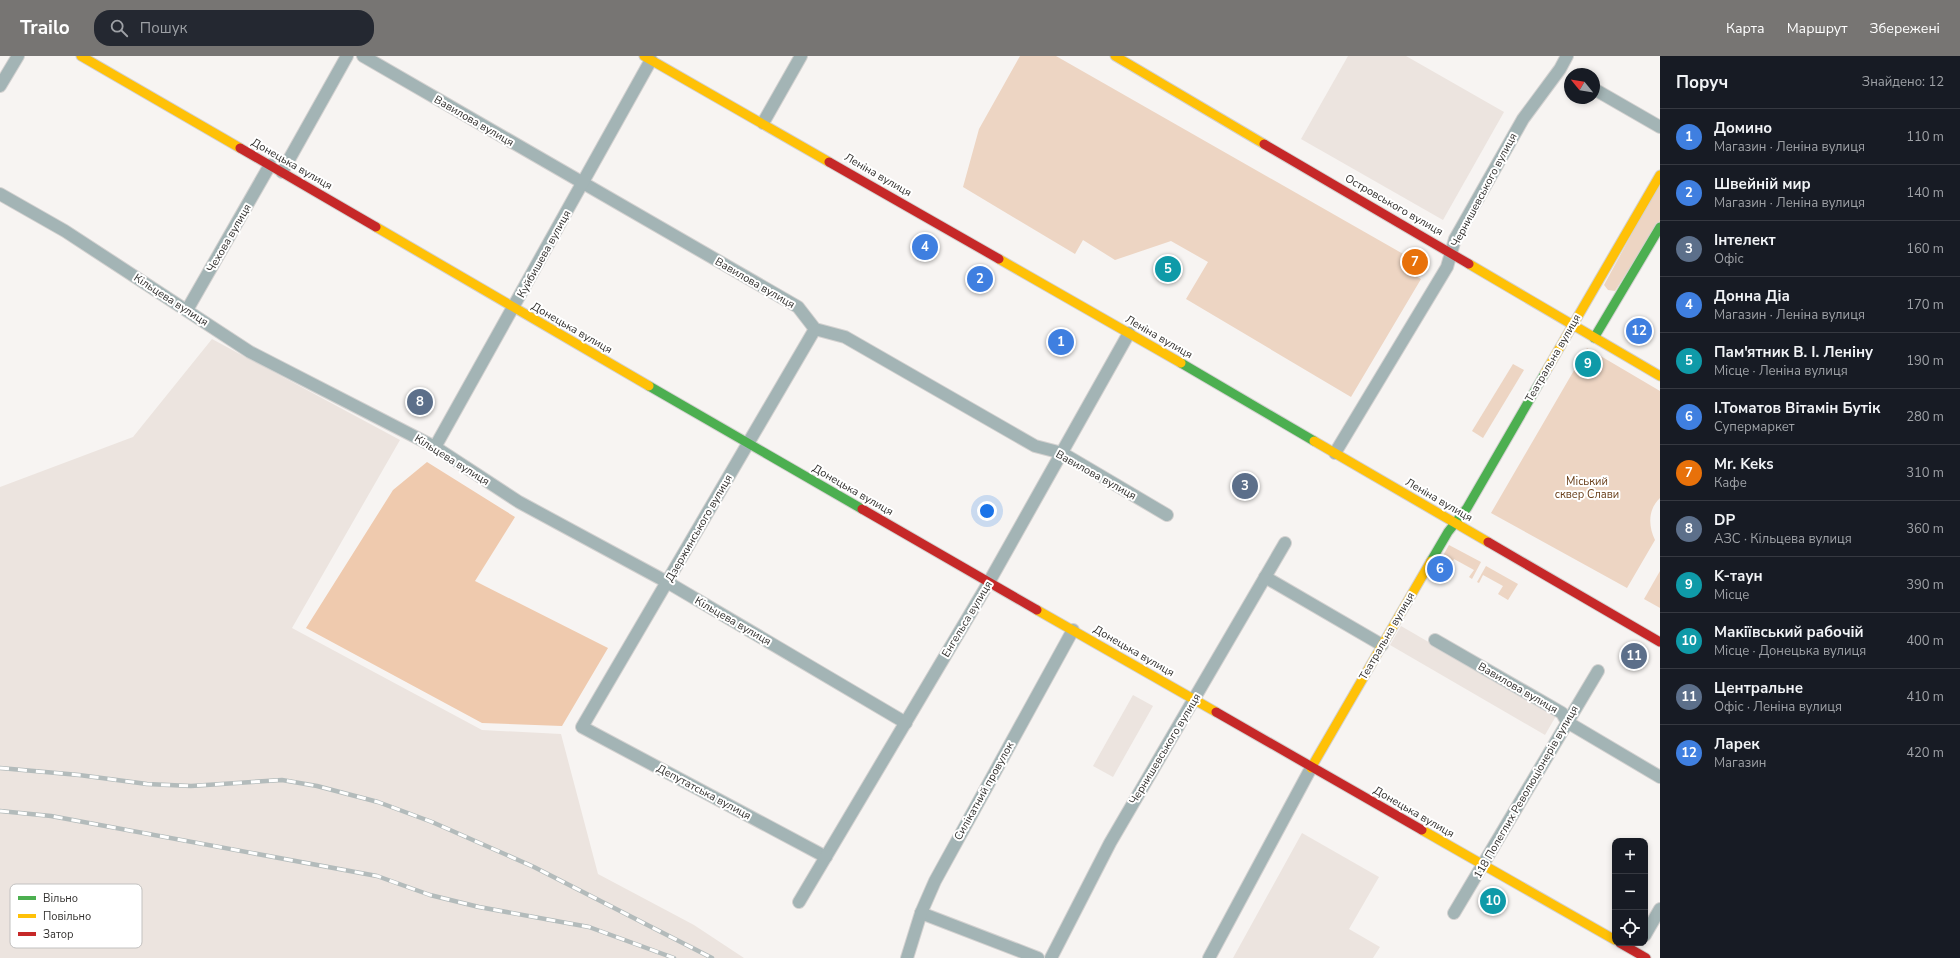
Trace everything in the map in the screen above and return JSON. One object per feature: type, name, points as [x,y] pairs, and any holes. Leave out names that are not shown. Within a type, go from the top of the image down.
[{"type":"street","points":[[0,86],[18,56]]},
{"type":"street","name":"Донецька вулиця","points":[[81,56],[1311,768],[1612,938]]},
{"type":"street","points":[[282,172],[347,56]]},
{"type":"street","name":"Вавилова вулиця","points":[[363,56],[798,307],[815,329],[845,337],[1035,446],[1062,454],[1167,515]]},
{"type":"street","points":[[763,123],[801,56]]},
{"type":"street","name":"Островського вулиця","points":[[1115,56],[1660,376]]},
{"type":"street","name":"Чернишевського вулиця","points":[[1566,68],[1567,56]]},
{"type":"street","name":"Куйбишева вулиця","points":[[435,447],[583,184],[648,58]]},
{"type":"street","name":"Леніна вулиця","points":[[648,58],[1129,333],[1660,642]]},
{"type":"street","name":"Чернишевського вулиця","points":[[1335,453],[1447,266],[1455,239],[1523,119],[1564,73]]},
{"type":"street","points":[[1600,92],[1660,127]]},
{"type":"street","name":"Чехова вулиця","points":[[187,310],[270,165]]},
{"type":"street","name":"Театральна вулиця","points":[[1209,958],[1311,768],[1448,532],[1468,508],[1572,325],[1660,175]]},
{"type":"street","name":"Кільцева вулиця","points":[[0,194],[65,231],[250,352],[435,447],[519,502],[667,582],[906,722]]},
{"type":"street","points":[[1594,338],[1660,227]]},
{"type":"street","name":"Дзержинського вулиця","points":[[582,726],[815,329]]},
{"type":"street","name":"Енгельса вулиця","points":[[799,902],[989,582],[1129,333]]},
{"type":"street","name":"Чернишевського вулиця","points":[[1051,958],[1110,843],[1285,543]]},
{"type":"street","points":[[1265,577],[1382,645]]},
{"type":"street","name":"Силікатний провулок","points":[[907,958],[921,913],[935,881],[1073,630]]},
{"type":"street","name":"Вавилова вулиця","points":[[1435,640],[1562,713],[1567,722],[1660,777]]},
{"type":"street","name":"118 Полеглих Революціонерів вулиця","points":[[1454,913],[1598,671]]},
{"type":"street","name":"Депутатська вулиця","points":[[582,726],[826,857]]},
{"type":"street","points":[[1648,930],[1660,909]]},
{"type":"street","points":[[921,913],[1038,958]]},
{"type":"street","points":[[1626,946],[1646,958]]},
{"type":"shaded area","points":[[1348,56],[1406,56],[1504,112],[1443,220],[1301,139]]},
{"type":"shaded area","points":[[212,339],[400,440],[292,628],[482,730],[561,734],[598,874],[694,925],[744,958],[0,958],[0,487],[133,437]]},
{"type":"shaded area","points":[[427,462],[515,517],[475,581],[608,648],[562,726],[482,723],[306,628],[393,490]]},
{"type":"shaded area","points":[[1401,626],[1556,716],[1545,735],[1390,645]]},
{"type":"shaded area","points":[[1133,695],[1153,706],[1113,777],[1093,766]]},
{"type":"shaded area","points":[[1302,833],[1379,877],[1349,929],[1380,947],[1373,958],[1233,958]]},
{"type":"green space","points":[[1020,56],[1056,56],[1405,255],[1402,268],[1421,279],[1351,397],[1186,299],[1208,262],[1171,241],[1115,260],[1083,240],[1075,254],[963,187],[979,129]]},
{"type":"green space","points":[[1660,182],[1660,221],[1615,291],[1608,290],[1604,285]]},
{"type":"green space","name":"Міський сквер Слави","points":[[1587,348],[1660,391],[1660,498],[1653,507],[1650,518],[1651,529],[1655,540],[1627,588],[1491,513]]},
{"type":"green space","points":[[1513,364],[1524,370],[1483,438],[1472,431]]},
{"type":"green space","points":[[1449,545],[1481,562],[1472,579],[1469,577],[1474,570],[1454,559],[1450,566],[1440,561]]},
{"type":"green space","points":[[1486,566],[1518,584],[1508,600],[1498,594],[1503,586],[1483,575],[1479,583],[1477,582]]},
{"type":"green space","points":[[1660,571],[1660,608],[1644,599]]},
{"type":"railway","points":[[0,768],[79,775],[147,784],[191,786],[282,780],[317,786],[378,802],[432,822],[534,867],[712,958]]},
{"type":"railway","points":[[0,811],[51,816],[377,876],[430,895],[479,907],[589,927],[674,958]]},
{"type":"traffic: fast","points":[[1594,338],[1660,227]]},
{"type":"traffic: fast","points":[[1181,363],[1314,441]]},
{"type":"traffic: fast","points":[[1431,561],[1448,532],[1467,508],[1545,373]]},
{"type":"traffic: fast","points":[[649,386],[862,509]]},
{"type":"traffic: slow","points":[[81,56],[240,148]]},
{"type":"traffic: slow","points":[[644,56],[829,162]]},
{"type":"traffic: slow","points":[[1115,56],[1264,144]]},
{"type":"traffic: slow","points":[[1545,373],[1660,175]]},
{"type":"traffic: slow","points":[[376,227],[649,386]]},
{"type":"traffic: slow","points":[[999,259],[1181,363]]},
{"type":"traffic: slow","points":[[1469,264],[1660,376]]},
{"type":"traffic: slow","points":[[1314,441],[1488,542]]},
{"type":"traffic: slow","points":[[1311,768],[1431,561]]},
{"type":"traffic: slow","points":[[1037,610],[1216,712]]},
{"type":"traffic: slow","points":[[1422,830],[1612,938]]},
{"type":"traffic: jam","points":[[1264,144],[1469,264]]},
{"type":"traffic: jam","points":[[240,148],[376,227]]},
{"type":"traffic: jam","points":[[829,162],[999,259]]},
{"type":"traffic: jam","points":[[862,509],[1037,610]]},
{"type":"traffic: jam","points":[[1488,542],[1660,642]]},
{"type":"traffic: jam","points":[[1216,712],[1422,830]]},
{"type":"traffic: jam","points":[[1625,946],[1646,958]]},
{"type":"place","name":"Донна Діа","points":[[925,247]]},
{"type":"place","name":"Mr. Keks","points":[[1415,262]]},
{"type":"place","name":"Пам'ятник В. І. Леніну","points":[[1168,269]]},
{"type":"place","name":"Швейній мир","points":[[980,279]]},
{"type":"place","name":"Ларек","points":[[1639,331]]},
{"type":"place","name":"Домино","points":[[1061,342]]},
{"type":"place","name":"K-таун","points":[[1588,364]]},
{"type":"place","name":"DP","points":[[420,402]]},
{"type":"place","name":"Інтелект","points":[[1245,486]]},
{"type":"place","name":"І.Томатов Вітамін Бутік","points":[[1440,569]]},
{"type":"place","name":"Центральне","points":[[1634,656]]},
{"type":"place","name":"Макіївський рабочій","points":[[1493,901]]}]
